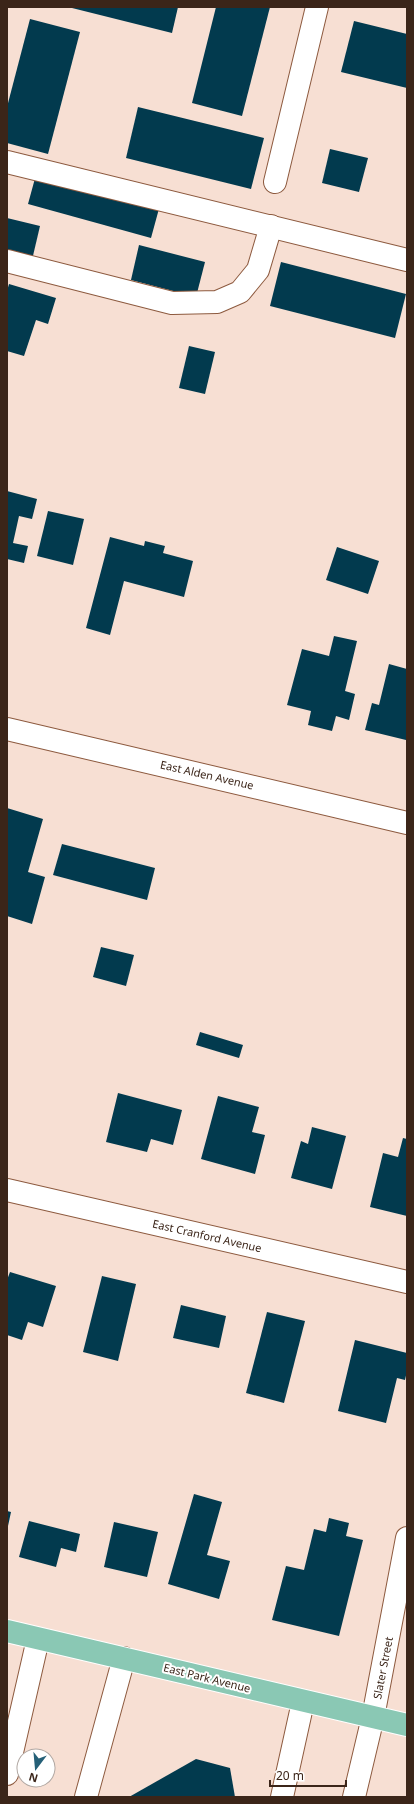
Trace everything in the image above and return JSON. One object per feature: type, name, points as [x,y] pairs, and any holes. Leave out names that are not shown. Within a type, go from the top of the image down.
[{"type":"main road","name":"East Park Avenue","points":[[7,1631],[303,1702],[407,1725]]},
{"type":"street","points":[[275,182],[317,7]]},
{"type":"street","points":[[7,162],[407,260]]},
{"type":"street","points":[[7,261],[172,303],[217,302],[240,292],[258,270],[271,226]]},
{"type":"street","name":"East Alden Avenue","points":[[7,729],[407,823]]},
{"type":"street","name":"East Cranford Avenue","points":[[7,1190],[407,1282]]},
{"type":"street","name":"Slater Street","points":[[354,1797],[373,1717],[407,1538]]},
{"type":"street","points":[[7,1774],[38,1639]]},
{"type":"street","points":[[86,1797],[124,1658]]},
{"type":"street","points":[[282,1797],[303,1702]]},
{"type":"building","points":[[68,7],[178,7],[172,33]]},
{"type":"building","points":[[216,7],[270,7],[242,116],[192,103]]},
{"type":"building","points":[[30,19],[80,32],[48,154],[7,143],[7,107]]},
{"type":"building","points":[[354,21],[407,34],[407,88],[341,72]]},
{"type":"building","points":[[138,107],[264,138],[251,189],[126,158]]},
{"type":"building","points":[[330,149],[368,158],[359,192],[322,183]]},
{"type":"building","points":[[37,171],[160,205],[151,238],[28,204]]},
{"type":"building","points":[[7,218],[40,226],[32,260],[7,253]]},
{"type":"building","points":[[139,245],[205,262],[196,297],[131,280]]},
{"type":"building","points":[[281,262],[406,294],[395,338],[270,306]]},
{"type":"building","points":[[9,284],[56,298],[48,324],[36,320],[24,356],[7,351],[7,291]]},
{"type":"building","points":[[189,346],[215,352],[205,394],[179,388]]},
{"type":"building","points":[[7,491],[37,499],[32,519],[19,516],[13,543],[28,546],[24,563],[7,559]]},
{"type":"building","points":[[48,511],[84,519],[73,565],[37,556]]},
{"type":"building","points":[[110,537],[144,546],[145,541],[165,546],[163,553],[193,561],[184,597],[124,581],[110,635],[86,628]]},
{"type":"building","points":[[337,547],[379,561],[368,594],[326,580]]},
{"type":"building","points":[[334,636],[357,641],[345,691],[355,694],[349,720],[336,716],[332,731],[308,725],[311,711],[287,705],[302,649],[329,656]]},
{"type":"building","points":[[389,664],[407,669],[406,740],[365,730],[372,703],[379,705]]},
{"type":"building","points":[[7,808],[43,819],[28,872],[45,877],[32,924],[7,916]]},
{"type":"building","points":[[62,844],[155,868],[147,900],[53,875]]},
{"type":"building","points":[[101,947],[134,955],[126,986],[93,977]]},
{"type":"building","points":[[200,1032],[243,1045],[239,1058],[196,1045]]},
{"type":"building","points":[[118,1093],[182,1110],[173,1145],[151,1139],[147,1152],[106,1142]]},
{"type":"building","points":[[218,1096],[259,1107],[252,1132],[265,1135],[255,1174],[201,1159]]},
{"type":"building","points":[[312,1127],[346,1136],[332,1189],[291,1178],[301,1141],[308,1144]]},
{"type":"building","points":[[403,1138],[407,1139],[407,1216],[370,1207],[383,1153],[398,1157]]},
{"type":"building","points":[[10,1272],[56,1286],[43,1327],[28,1322],[22,1340],[7,1335],[7,1280]]},
{"type":"building","points":[[102,1276],[136,1284],[118,1361],[83,1352]]},
{"type":"building","points":[[181,1305],[226,1316],[219,1348],[173,1338]]},
{"type":"building","points":[[267,1312],[305,1321],[284,1403],[246,1393]]},
{"type":"building","points":[[355,1340],[407,1353],[407,1371],[405,1380],[397,1378],[386,1423],[338,1411]]},
{"type":"building","points":[[194,1494],[222,1502],[207,1555],[230,1561],[219,1599],[168,1584]]},
{"type":"building","points":[[7,1511],[11,1512],[8,1526],[7,1526]]},
{"type":"building","points":[[329,1518],[349,1523],[346,1536],[363,1540],[339,1636],[272,1620],[286,1566],[304,1570],[314,1529],[326,1532]]},
{"type":"building","points":[[29,1521],[80,1534],[76,1552],[61,1548],[56,1567],[19,1557]]},
{"type":"building","points":[[114,1522],[158,1532],[147,1577],[104,1567]]},
{"type":"building","points":[[196,1759],[230,1768],[235,1797],[129,1797]]}]
